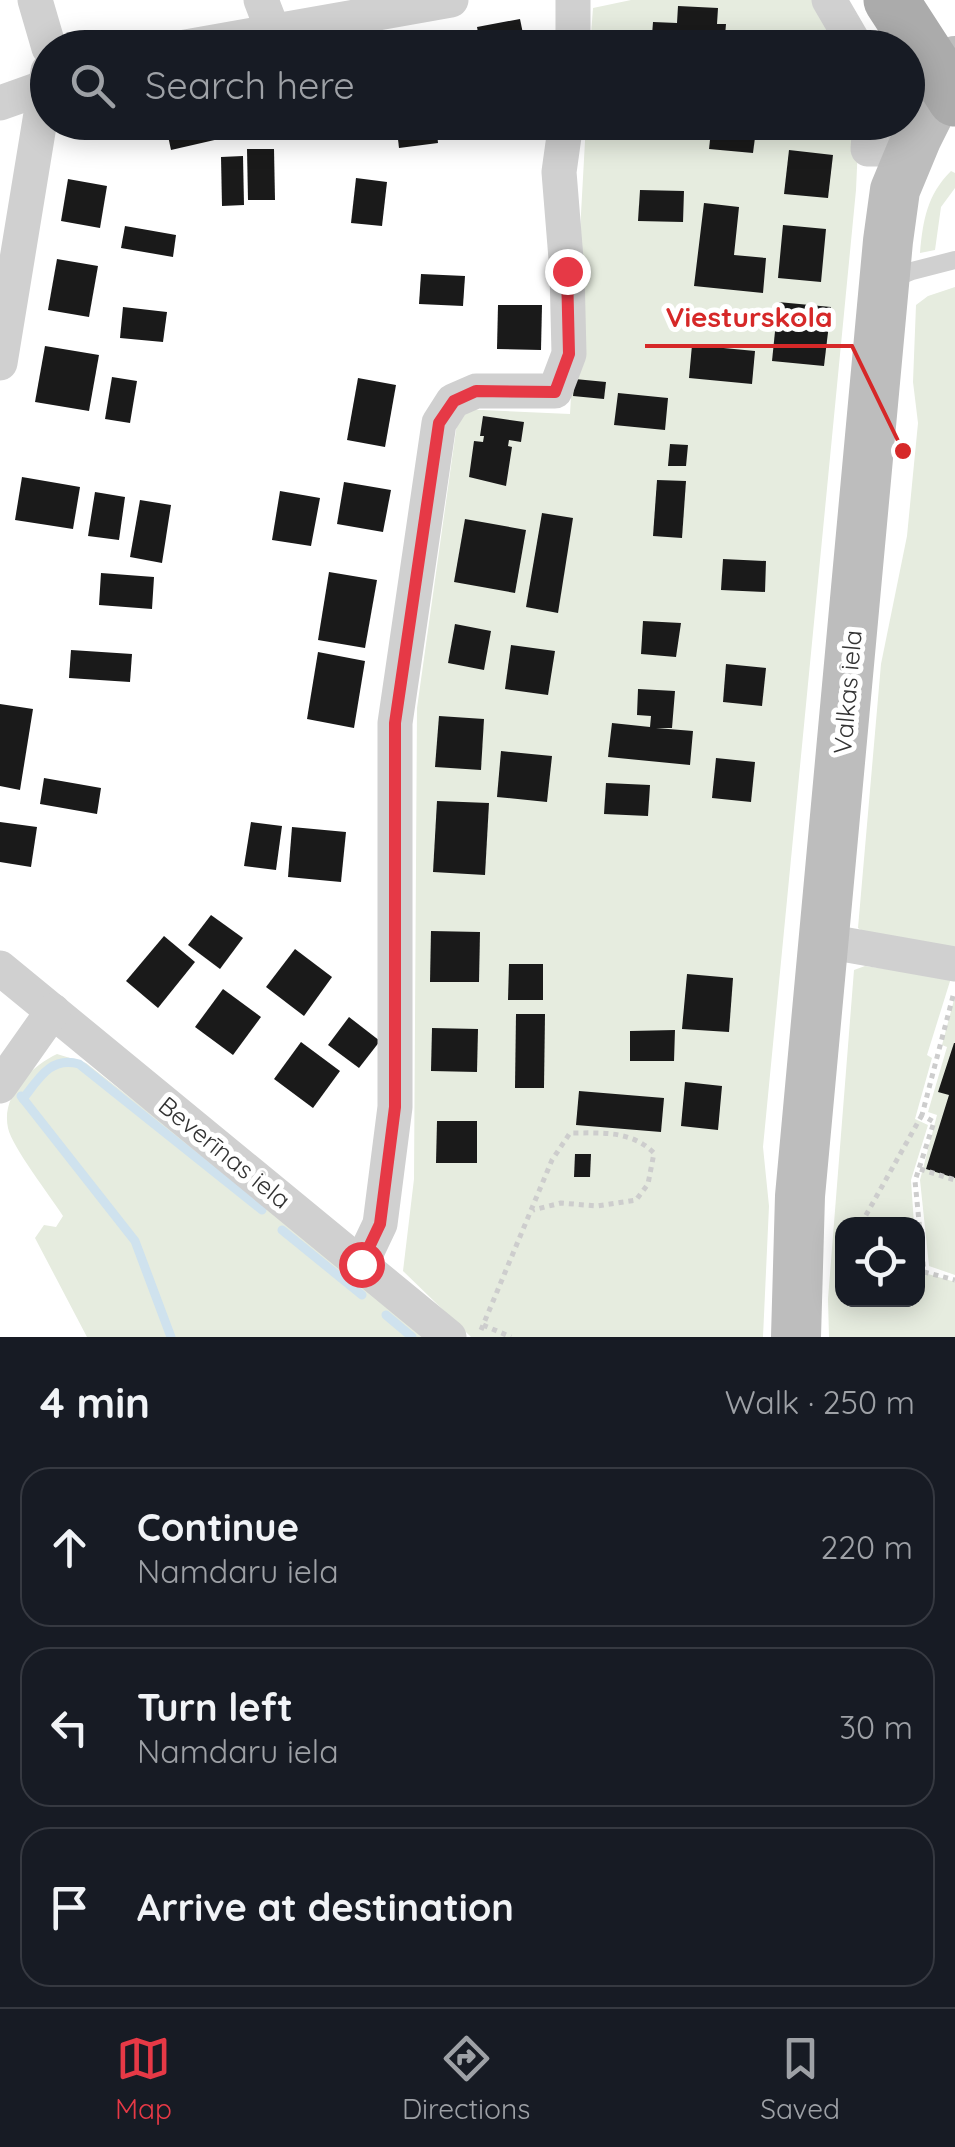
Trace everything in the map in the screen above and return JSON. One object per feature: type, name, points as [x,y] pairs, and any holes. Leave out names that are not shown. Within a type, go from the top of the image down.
[{"type":"main road","points":[[892,0],[914,30]]},
{"type":"main road","points":[[925,45],[951,81]]},
{"type":"main road","name":"Valkas iela","points":[[925,132],[951,81]]},
{"type":"main road","name":"Valkas iela","points":[[796,1337],[800,1196],[884,284],[895,190],[921,140]]},
{"type":"street","points":[[35,0],[43,30]]},
{"type":"street","points":[[229,30],[267,16],[451,0]]},
{"type":"street","points":[[573,0],[573,30]]},
{"type":"street","points":[[828,0],[847,30]]},
{"type":"street","points":[[0,103],[30,92]]},
{"type":"street","points":[[0,363],[38,140]]},
{"type":"street","points":[[361,1264],[380,1224],[395,1107],[395,723],[439,423],[454,401],[476,391],[555,392],[569,354],[559,172],[563,140]]},
{"type":"street","points":[[825,942],[955,964]]},
{"type":"street","name":"Beverīnas iela","points":[[0,968],[449,1337]]},
{"type":"street","points":[[0,1086],[52,1011]]},
{"type":"lane","points":[[884,284],[912,271],[955,260]]},
{"type":"path","points":[[866,1217],[922,1115],[955,989]]},
{"type":"path","points":[[922,1115],[934,1122],[915,1181],[924,1272],[955,1280]]},
{"type":"path","points":[[478,1337],[552,1160],[570,1132],[610,1133],[640,1140],[654,1153],[648,1184],[636,1200],[597,1206],[561,1202],[533,1210]]},
{"type":"path","points":[[919,1168],[955,1180]]},
{"type":"path","points":[[483,1325],[511,1337]]},
{"type":"shaded area","points":[[631,0],[814,0],[832,30],[591,30],[593,8]]},
{"type":"shaded area","points":[[585,140],[858,140],[763,1147],[769,1206],[763,1337],[471,1337],[403,1271],[414,1179],[417,708],[459,409],[570,414]]},
{"type":"shaded area","points":[[951,171],[955,173],[955,188],[941,207],[935,250],[920,253],[928,209],[936,189]]},
{"type":"shaded area","points":[[955,287],[955,948],[867,934],[858,928],[881,664],[907,536],[918,423],[913,382],[916,305],[928,296]]},
{"type":"shaded area","points":[[865,966],[951,978],[927,1055],[932,1058],[915,1119],[928,1125],[911,1180],[914,1217],[835,1217],[835,1307],[925,1307],[925,1273],[955,1282],[955,1337],[829,1337],[828,1299],[854,970]]},
{"type":"shaded area","points":[[955,996],[955,1275],[929,1266],[920,1180],[937,1115],[928,1112],[947,1047],[942,1045]]},
{"type":"shaded area","points":[[57,1054],[86,1063],[270,1207],[425,1337],[87,1337],[35,1238],[44,1225],[56,1227],[63,1216],[8,1128],[13,1094],[28,1075]]},
{"type":"building","points":[[678,6],[718,8],[717,24],[726,24],[726,30],[652,30],[653,22],[677,23]]},
{"type":"building","points":[[520,19],[522,30],[478,30],[477,27]]},
{"type":"building","points":[[169,140],[215,140],[171,150]]},
{"type":"building","points":[[398,140],[438,140],[438,143],[399,148]]},
{"type":"building","points":[[710,140],[755,140],[753,153],[709,149]]},
{"type":"building","points":[[247,149],[274,149],[275,200],[248,200]]},
{"type":"building","points":[[789,150],[833,155],[828,198],[784,194]]},
{"type":"building","points":[[243,156],[244,205],[222,206],[221,157]]},
{"type":"building","points":[[356,178],[387,182],[382,226],[351,223]]},
{"type":"building","points":[[68,179],[107,186],[100,228],[61,221]]},
{"type":"building","points":[[640,190],[684,191],[683,222],[638,221]]},
{"type":"building","points":[[704,203],[739,207],[734,255],[766,258],[763,293],[694,286]]},
{"type":"building","points":[[783,225],[826,229],[821,282],[778,278]]},
{"type":"building","points":[[125,226],[176,235],[173,257],[121,248]]},
{"type":"building","points":[[57,259],[98,266],[89,317],[48,310]]},
{"type":"building","points":[[421,274],[465,276],[463,306],[419,304]]},
{"type":"building","points":[[778,302],[831,307],[824,366],[772,361]]},
{"type":"building","points":[[498,305],[542,305],[541,350],[497,349]]},
{"type":"building","points":[[123,307],[167,312],[163,342],[120,338]]},
{"type":"building","points":[[692,345],[755,351],[752,384],[689,378]]},
{"type":"building","points":[[45,346],[99,355],[89,411],[35,402]]},
{"type":"building","points":[[112,377],[137,381],[130,423],[105,419]]},
{"type":"building","points":[[358,378],[396,385],[385,447],[347,440]]},
{"type":"building","points":[[575,379],[606,382],[604,399],[573,396]]},
{"type":"building","points":[[618,393],[668,398],[665,430],[614,425]]},
{"type":"building","points":[[483,416],[524,422],[521,442],[509,440],[508,446],[512,447],[506,486],[469,477],[474,441],[483,442]]},
{"type":"building","points":[[670,444],[688,445],[686,466],[668,466]]},
{"type":"building","points":[[22,477],[80,487],[73,529],[15,520]]},
{"type":"building","points":[[657,480],[686,481],[682,538],[653,536]]},
{"type":"building","points":[[344,482],[391,490],[383,532],[337,524]]},
{"type":"building","points":[[280,491],[320,498],[311,546],[272,540]]},
{"type":"building","points":[[95,492],[125,497],[119,540],[88,536]]},
{"type":"building","points":[[140,500],[171,505],[162,563],[130,557]]},
{"type":"building","points":[[542,513],[573,518],[558,613],[526,607]]},
{"type":"building","points":[[465,519],[526,530],[515,593],[454,582]]},
{"type":"building","points":[[723,559],[766,561],[765,592],[721,590]]},
{"type":"building","points":[[329,572],[377,580],[365,648],[318,640]]},
{"type":"building","points":[[101,573],[154,577],[152,609],[99,605]]},
{"type":"building","points":[[643,621],[681,623],[676,657],[641,654]]},
{"type":"building","points":[[455,624],[491,631],[484,670],[448,663]]},
{"type":"building","points":[[511,645],[555,651],[548,695],[505,689]]},
{"type":"building","points":[[71,650],[132,654],[130,682],[69,678]]},
{"type":"building","points":[[318,652],[365,661],[354,728],[307,719]]},
{"type":"building","points":[[726,664],[766,668],[762,706],[723,702]]},
{"type":"building","points":[[638,689],[675,691],[672,728],[656,728],[693,731],[690,765],[608,757],[612,723],[650,727],[651,716],[637,715]]},
{"type":"building","points":[[0,704],[33,709],[20,790],[0,786]]},
{"type":"building","points":[[439,716],[484,719],[481,770],[435,767]]},
{"type":"building","points":[[501,751],[552,756],[547,802],[497,797]]},
{"type":"building","points":[[716,758],[755,762],[751,802],[712,798]]},
{"type":"building","points":[[44,778],[101,788],[97,814],[40,804]]},
{"type":"building","points":[[606,783],[650,785],[648,816],[604,814]]},
{"type":"building","points":[[437,801],[489,803],[485,875],[433,872]]},
{"type":"building","points":[[0,822],[37,827],[31,867],[0,862]]},
{"type":"building","points":[[251,822],[282,826],[276,870],[244,866]]},
{"type":"building","points":[[292,827],[346,832],[341,882],[288,877]]},
{"type":"building","points":[[211,915],[243,938],[220,969],[188,945]]},
{"type":"building","points":[[431,931],[480,932],[479,982],[430,982]]},
{"type":"building","points":[[164,936],[195,962],[158,1008],[126,981]]},
{"type":"building","points":[[295,949],[332,977],[304,1016],[266,987]]},
{"type":"building","points":[[509,964],[543,964],[543,1000],[508,1000]]},
{"type":"building","points":[[687,974],[733,978],[729,1032],[682,1029]]},
{"type":"building","points":[[223,989],[261,1017],[233,1055],[195,1027]]},
{"type":"building","points":[[516,1014],[545,1014],[544,1088],[515,1088]]},
{"type":"building","points":[[349,1017],[380,1041],[359,1068],[328,1045]]},
{"type":"building","points":[[432,1028],[478,1029],[477,1072],[431,1071]]},
{"type":"building","points":[[675,1030],[674,1061],[630,1061],[630,1031]]},
{"type":"building","points":[[301,1042],[340,1071],[313,1108],[274,1079]]},
{"type":"building","points":[[954,1043],[955,1178],[926,1169],[949,1095],[938,1092]]},
{"type":"building","points":[[685,1082],[722,1086],[718,1130],[681,1126]]},
{"type":"building","points":[[579,1091],[664,1098],[661,1132],[576,1125]]},
{"type":"building","points":[[437,1121],[477,1121],[477,1163],[436,1163]]},
{"type":"building","points":[[575,1154],[591,1154],[590,1177],[574,1177]]},
{"type":"waterway","points":[[23,1099],[53,1066],[79,1064],[262,1210]]},
{"type":"waterway","points":[[21,1096],[135,1241],[171,1337]]},
{"type":"waterway","points":[[282,1230],[362,1295]]},
{"type":"waterway","points":[[386,1315],[412,1337]]},
{"type":"place","name":"Viesturskola","points":[[903,451]]},
{"type":"route","points":[[361,1264],[380,1224],[395,1107],[395,723],[439,423],[454,401],[476,391],[555,392],[569,354],[567,271]]}]
